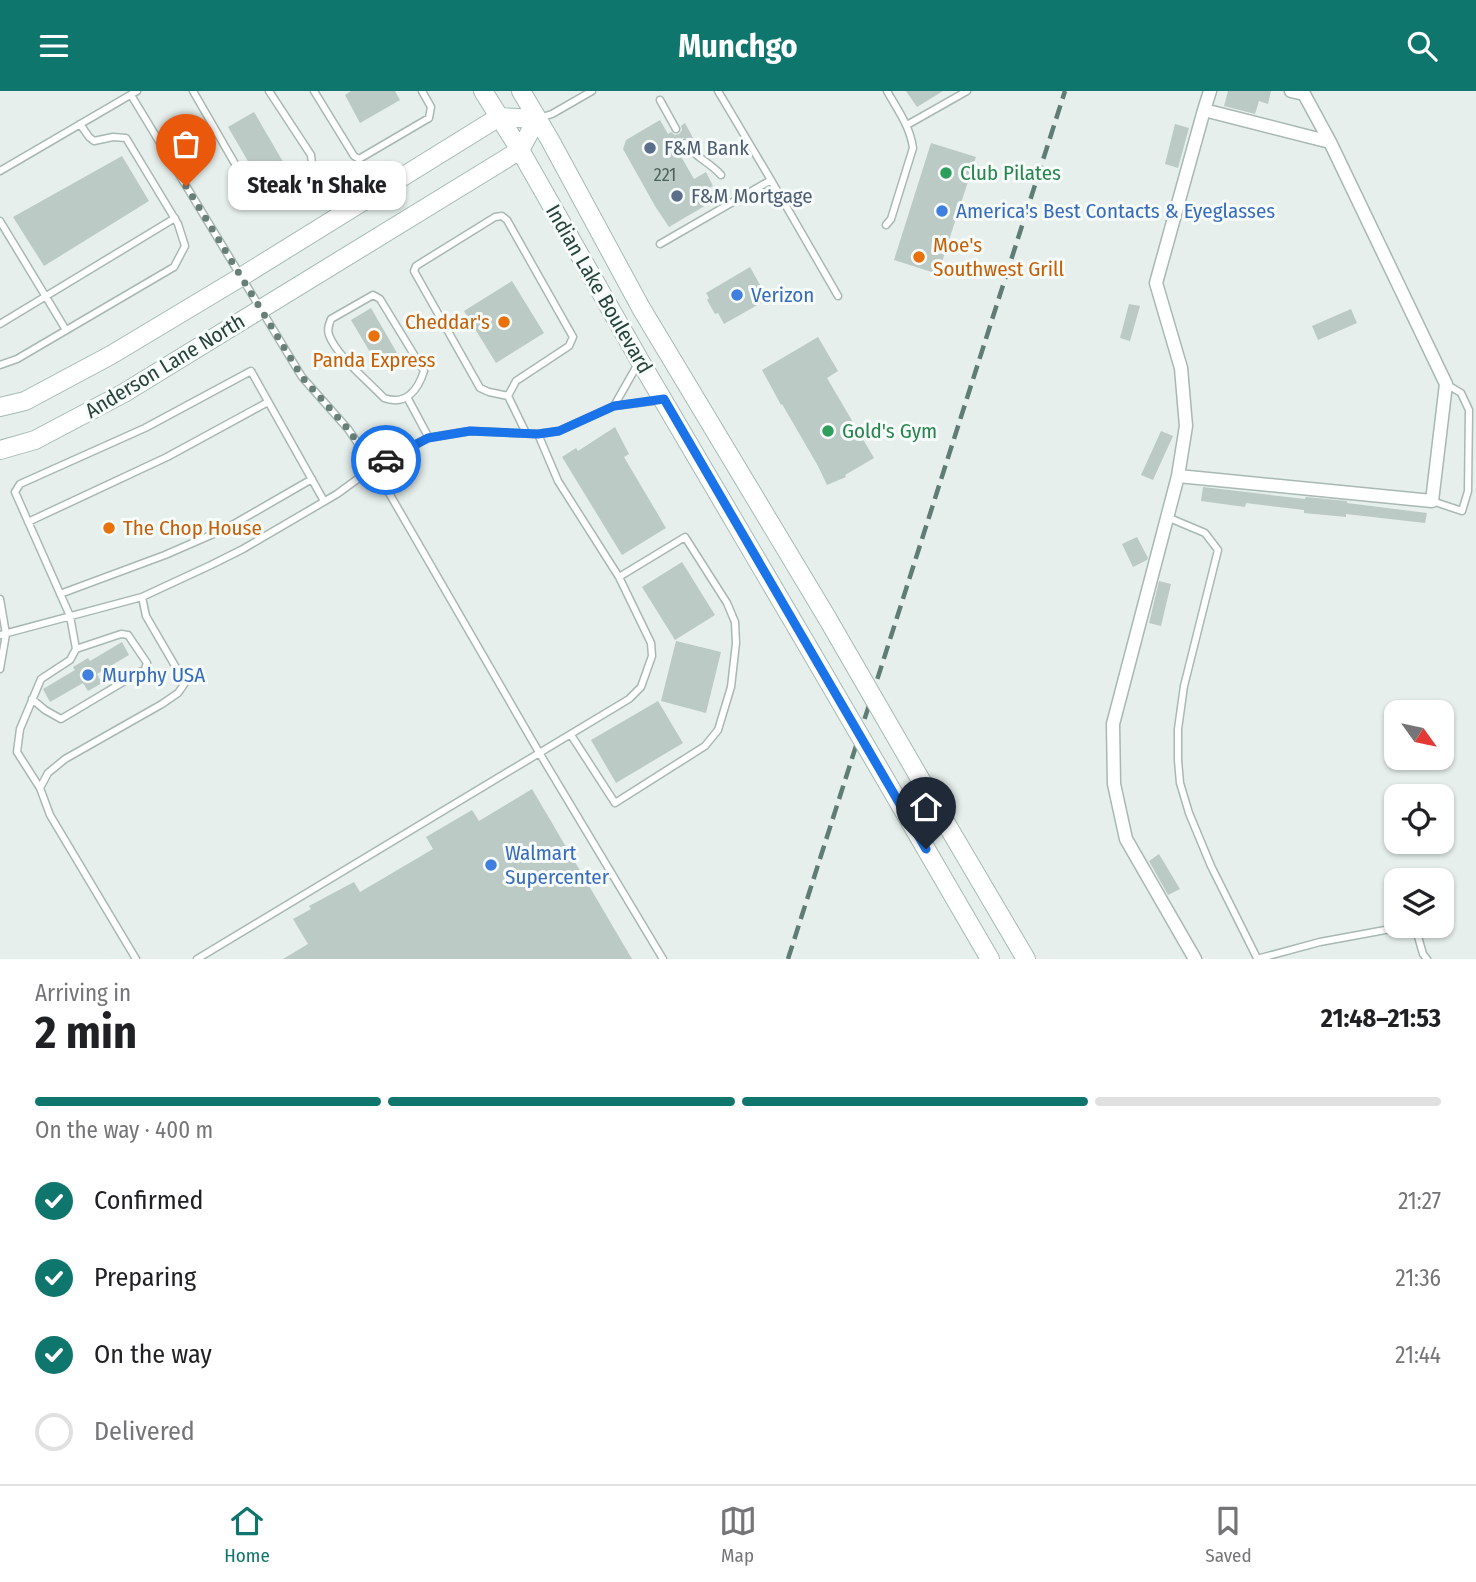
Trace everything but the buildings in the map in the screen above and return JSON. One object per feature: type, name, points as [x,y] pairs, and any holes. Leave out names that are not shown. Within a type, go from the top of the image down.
[{"type":"main road","name":"Indian Lake Boulevard","points":[[483,91],[520,150],[639,361],[664,399],[990,959]]},
{"type":"main road","name":"Indian Lake Boulevard","points":[[521,91],[641,308],[826,616],[1026,959]]},
{"type":"main road","points":[[499,117],[537,119]]},
{"type":"main road","name":"Anderson Lane North","points":[[0,407],[25,401],[111,355],[499,117]]},
{"type":"main road","name":"Anderson Lane North","points":[[0,450],[35,440],[124,393],[520,150],[537,119]]},
{"type":"street","points":[[1195,959],[1126,839],[1114,784],[1113,724],[1178,476],[1186,426],[1181,368],[1156,283],[1210,91]]},
{"type":"street","points":[[1178,476],[1432,501],[1446,384],[1330,142],[1304,95],[1291,91]]},
{"type":"street","points":[[1204,110],[1330,142]]},
{"type":"lane","points":[[193,91],[253,195],[262,199],[308,174],[313,164],[311,155],[269,91]]},
{"type":"lane","points":[[314,91],[354,156],[359,159],[429,118],[431,107],[422,91]]},
{"type":"lane","points":[[537,119],[552,114],[592,91]]},
{"type":"lane","points":[[718,91],[838,296]]},
{"type":"lane","points":[[886,225],[891,219],[913,148],[907,125],[887,91]]},
{"type":"lane","points":[[907,125],[967,91]]},
{"type":"lane","points":[[0,171],[134,93],[302,377],[348,429],[374,467],[540,754],[663,959]]},
{"type":"lane","points":[[660,100],[677,129]]},
{"type":"lane","points":[[0,365],[17,359],[174,267],[185,246],[175,218],[126,138],[94,141],[80,124]]},
{"type":"lane","points":[[685,143],[721,175]]},
{"type":"lane","points":[[660,244],[771,180]]},
{"type":"lane","points":[[502,216],[507,220],[573,337],[569,346],[516,381],[508,396],[480,388],[414,271],[416,266],[495,217],[502,216]]},
{"type":"lane","points":[[0,324],[175,218]]},
{"type":"lane","points":[[0,221],[66,330]]},
{"type":"lane","points":[[373,295],[380,299],[424,371],[420,384],[407,397],[393,401],[384,398],[339,353],[329,335],[328,325],[331,319],[373,295]]},
{"type":"lane","points":[[614,406],[639,361]]},
{"type":"lane","points":[[136,959],[50,815],[40,788],[18,752],[20,729],[41,679],[70,660],[76,649],[70,616],[15,492],[20,484],[145,428],[251,371],[324,501]]},
{"type":"lane","points":[[1432,501],[1462,511],[1468,491],[1469,410],[1461,393],[1446,384]]},
{"type":"lane","points":[[508,396],[526,433]]},
{"type":"lane","points":[[407,397],[429,438]]},
{"type":"lane","points":[[3,635],[142,597],[243,549],[337,494],[374,467],[429,438],[470,431],[538,434],[559,431],[614,406],[664,399]]},
{"type":"lane","points":[[29,521],[167,457],[268,402]]},
{"type":"lane","points":[[197,959],[540,754],[629,699],[641,687],[652,656],[651,643],[620,577],[558,481],[538,434]]},
{"type":"lane","points":[[60,594],[166,555],[227,527],[312,479]]},
{"type":"lane","points":[[1167,517],[1205,533],[1218,550],[1184,685],[1178,729],[1180,783],[1211,866],[1257,958],[1320,942],[1384,930]]},
{"type":"lane","points":[[571,734],[615,803],[705,745],[718,730],[731,687],[736,643],[735,622],[727,603],[685,537],[620,577]]},
{"type":"lane","points":[[40,788],[48,773],[65,759],[162,704],[178,693],[185,683],[146,616],[142,597]]},
{"type":"lane","points":[[0,599],[3,635],[0,669]]},
{"type":"lane","points":[[32,699],[61,719],[145,669],[147,663],[128,635],[121,634],[76,649]]},
{"type":"lane","points":[[1418,938],[1427,959]]},
{"type":"railway","points":[[788,959],[1065,91]]},
{"type":"way so far","points":[[186,186],[302,377],[348,429],[374,467],[386,460]]},
{"type":"place","name":"F&M Bank","points":[[650,148]]},
{"type":"place","name":"Club Pilates","points":[[946,173]]},
{"type":"place","name":"Steak 'n Shake","points":[[186,186]]},
{"type":"place","name":"F&M Mortgage","points":[[677,196]]},
{"type":"place","name":"America's Best Contacts & Eyeglasses","points":[[942,211]]},
{"type":"place","name":"Moe's Southwest Grill","points":[[919,257]]},
{"type":"place","name":"Verizon","points":[[737,295]]},
{"type":"place","name":"Cheddar's","points":[[504,322]]},
{"type":"place","name":"Panda Express","points":[[374,336]]},
{"type":"place","name":"Gold's Gym","points":[[828,431]]},
{"type":"place","name":"The Chop House","points":[[109,528]]},
{"type":"place","name":"Murphy USA","points":[[88,675]]},
{"type":"place","name":"Walmart Supercenter","points":[[491,865]]},
{"type":"route","points":[[386,460],[428,438],[470,431],[538,434],[559,431],[614,406],[664,399],[926,849]]}]
